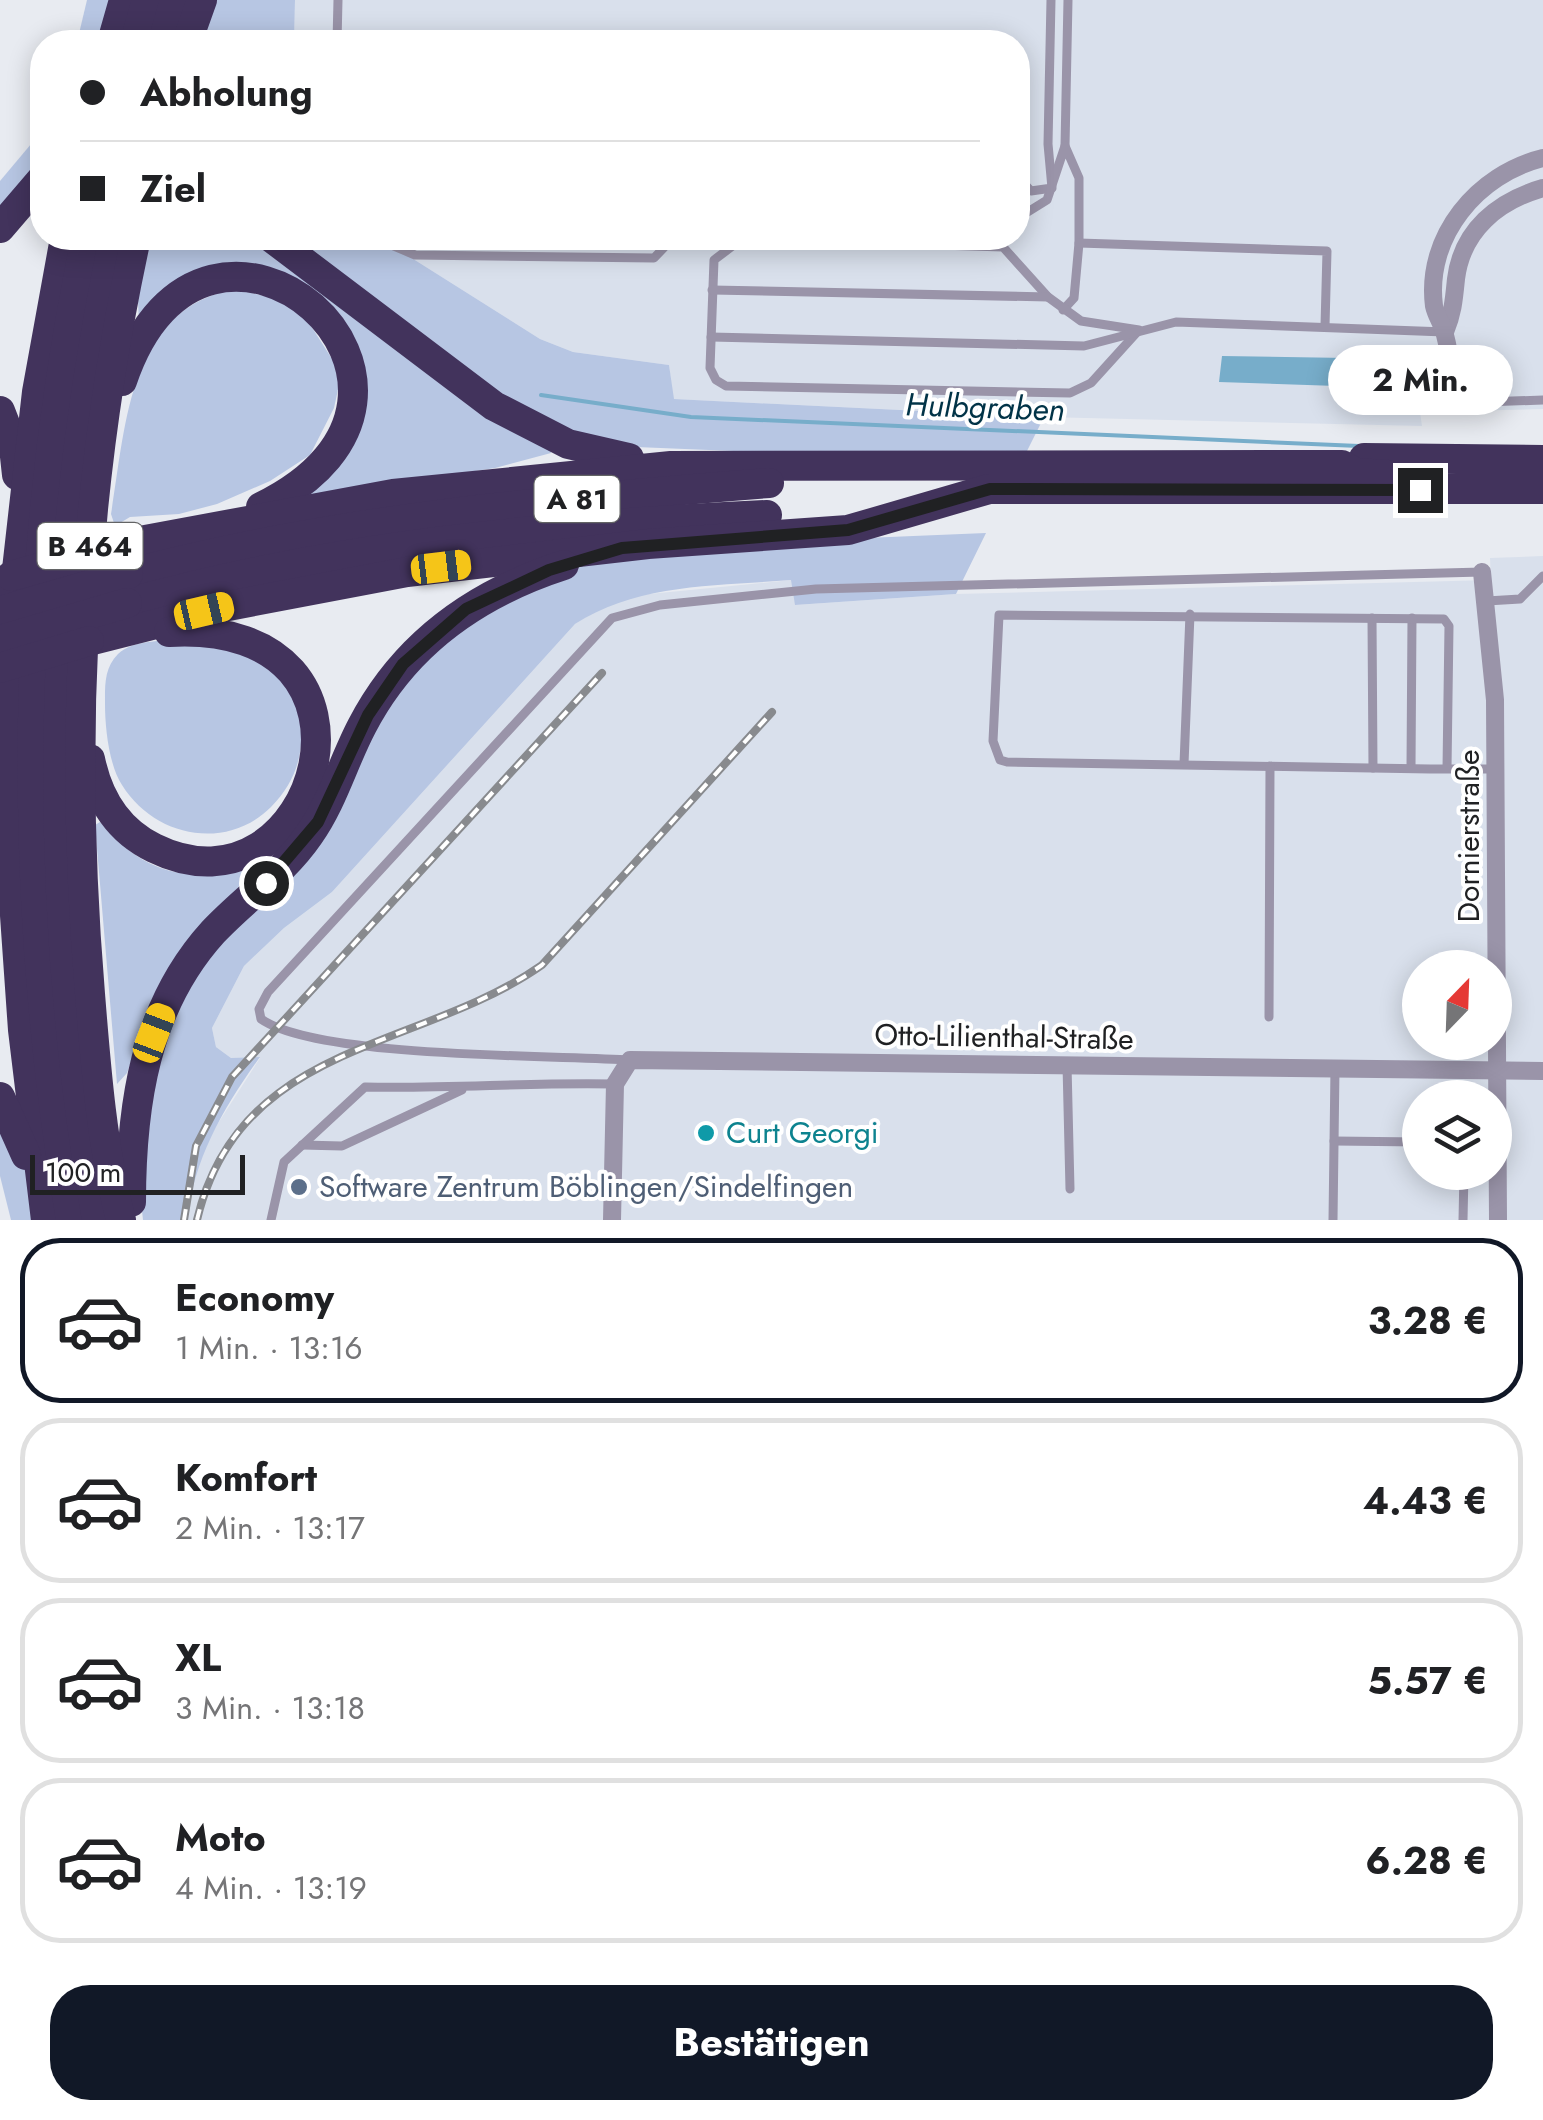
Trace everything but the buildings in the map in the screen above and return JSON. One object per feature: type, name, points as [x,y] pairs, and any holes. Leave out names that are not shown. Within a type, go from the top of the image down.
[{"type":"highway","points":[[116,30],[131,3]]},
{"type":"highway","points":[[131,3],[134,30]]},
{"type":"highway","points":[[0,228],[30,193]]},
{"type":"highway","name":"B 464","points":[[44,1208],[18,978],[9,800],[12,645],[20,536],[42,364],[62,250]]},
{"type":"highway","name":"B 464","points":[[71,1220],[38,962],[32,826],[33,683],[52,443],[84,250]]},
{"type":"highway","name":"B 464","points":[[97,1220],[66,995],[57,765],[74,487],[112,250]]},
{"type":"highway","name":"B 464","points":[[121,1220],[89,981],[80,724],[92,514],[134,250]]},
{"type":"highway","points":[[288,250],[453,378],[536,431],[594,451],[671,466]]},
{"type":"highway","points":[[103,430],[138,342],[174,298],[228,277],[276,283],[302,295],[332,324],[347,357],[352,389],[349,416],[339,441],[314,474],[237,520]]},
{"type":"highway","points":[[0,411],[16,461],[20,536]]},
{"type":"highway","name":"A 81","points":[[1496,475],[1543,460]]},
{"type":"highway","points":[[4,578],[129,543],[237,520],[451,486],[671,466],[1031,463]]},
{"type":"highway","name":"A 81","points":[[0,611],[116,621],[258,544],[450,512],[819,477],[1031,463],[1342,464],[1356,473],[1444,476]]},
{"type":"highway","name":"A 81","points":[[1496,475],[1543,488]]},
{"type":"highway","name":"A 81","points":[[0,640],[116,621],[285,566],[496,534],[648,521],[914,510],[990,489],[1035,486],[1543,476]]},
{"type":"highway","points":[[0,668],[116,621],[376,577],[622,548],[848,530],[914,510]]},
{"type":"highway","points":[[130,1220],[136,1104],[163,1010],[211,935],[309,836],[362,727],[389,682],[433,634],[466,609],[526,578],[622,548]]},
{"type":"highway","points":[[80,724],[106,806],[132,834],[164,853],[200,860],[242,853],[286,824],[306,796],[316,762],[316,725],[299,682],[274,655],[236,636],[166,632],[116,621]]},
{"type":"highway","points":[[0,831],[9,800]]},
{"type":"highway","points":[[0,1097],[44,1208]]},
{"type":"street","points":[[1456,404],[1445,332],[1434,309],[1438,259],[1458,213],[1494,179],[1543,158]]},
{"type":"street","points":[[1445,332],[1454,312],[1456,275],[1476,228],[1508,201],[1543,188]]},
{"type":"street","name":"Dornierstraße","points":[[1482,572],[1496,769],[1498,1220]]},
{"type":"street","points":[[612,1220],[615,1084],[630,1060]]},
{"type":"street","name":"Otto-Lilienthal-Straße","points":[[630,1060],[1543,1071]]},
{"type":"lane","points":[[338,0],[338,30]]},
{"type":"lane","points":[[1051,0],[1052,188]]},
{"type":"lane","points":[[1030,214],[1052,188],[1064,146],[1068,0]]},
{"type":"lane","points":[[1064,146],[1079,178],[1074,298],[1064,310]]},
{"type":"lane","points":[[1030,190],[1052,188]]},
{"type":"lane","points":[[1079,243],[1327,251],[1325,326]]},
{"type":"lane","points":[[403,250],[415,255],[654,258],[662,250]]},
{"type":"lane","points":[[724,250],[714,260],[710,368],[716,380],[726,386],[1044,396],[1070,393],[1091,383],[1139,330]]},
{"type":"lane","points":[[1007,250],[1048,296],[1082,322],[1139,330]]},
{"type":"lane","points":[[712,290],[1048,296]]},
{"type":"lane","points":[[711,337],[1084,346],[1176,322],[1445,332]]},
{"type":"lane","points":[[1456,404],[1543,400]]},
{"type":"lane","points":[[630,1060],[359,1045],[287,1034],[261,1019],[259,1009],[268,992],[612,618],[660,605],[816,590],[1482,572]]},
{"type":"lane","points":[[1486,601],[1520,599],[1543,576]]},
{"type":"lane","points":[[1447,769],[1449,626],[1444,619],[1005,612],[996,625],[993,741],[1000,760],[1373,768],[1447,769],[1496,769]]},
{"type":"lane","points":[[1184,764],[1190,614]]},
{"type":"lane","points":[[1372,618],[1373,768]]},
{"type":"lane","points":[[1411,768],[1412,618]]},
{"type":"lane","points":[[1269,1017],[1270,766]]},
{"type":"lane","points":[[1067,1065],[1070,1189]]},
{"type":"lane","points":[[1333,1220],[1335,1068]]},
{"type":"lane","points":[[271,1220],[284,1162],[364,1087],[464,1090],[534,1082],[615,1084]]},
{"type":"lane","points":[[302,1145],[342,1146],[464,1090]]},
{"type":"lane","points":[[1334,1141],[1402,1142]]},
{"type":"lane","points":[[1464,1190],[1464,1220]]},
{"type":"shaded area","points":[[87,0],[110,0],[101,30],[80,30]]},
{"type":"shaded area","points":[[213,0],[295,0],[294,30],[206,30]]},
{"type":"shaded area","points":[[295,0],[1543,0],[1543,409],[1420,412],[1422,426],[1044,417],[673,399],[669,365],[573,352],[540,339],[399,250],[1030,250],[1030,30],[294,30]]},
{"type":"shaded area","points":[[30,145],[30,182],[0,217],[0,181]]},
{"type":"shaded area","points":[[147,250],[280,250],[550,446],[551,453],[495,468],[291,499],[336,465],[349,333],[319,296],[268,270],[139,323],[138,301]]},
{"type":"shaded area","points":[[303,250],[399,250],[540,339],[573,352],[669,365],[674,399],[1044,417],[1021,463],[636,447],[587,439],[534,417]]},
{"type":"shaded area","points":[[236,289],[297,304],[334,362],[339,385],[334,408],[310,455],[270,481],[217,504],[179,514],[130,517],[115,526],[111,514],[129,409],[153,345],[173,320],[200,301]]},
{"type":"shaded area","points":[[1222,356],[1347,358],[1347,375],[1337,374],[1337,386],[1219,382]]},
{"type":"shaded area","points":[[986,533],[956,594],[795,605],[791,580],[707,586],[625,601],[575,624],[332,892],[284,928],[244,966],[212,1028],[216,1047],[231,1058],[260,1057],[234,1095],[204,1154],[187,1220],[143,1220],[139,1183],[145,1103],[179,996],[378,714],[463,620],[583,565],[841,539]]},
{"type":"shaded area","points":[[1543,556],[1543,1220],[179,1220],[182,1190],[223,1102],[195,1165],[190,1193],[197,1164],[215,1128],[260,1058],[231,1058],[216,1047],[212,1028],[244,966],[284,928],[332,892],[575,624],[603,606],[639,595],[792,580],[796,605],[956,594],[1491,580],[1490,558]]},
{"type":"shaded area","points":[[190,639],[238,650],[263,661],[279,676],[298,712],[300,751],[285,790],[271,807],[234,830],[192,832],[153,817],[122,785],[111,757],[105,704],[110,665],[124,649],[142,643]]},
{"type":"shaded area","points":[[100,822],[134,854],[167,870],[204,874],[250,870],[143,1027],[127,1073],[117,1084],[95,825]]},
{"type":"shaded area","points":[[0,1107],[18,1144],[39,1220],[11,1220],[0,1176]]},
{"type":"waterway","name":"Hulbgraben","points":[[541,395],[691,417],[1359,446]]},
{"type":"railway","points":[[184,1220],[196,1146],[232,1077],[602,673]]},
{"type":"railway","points":[[197,1220],[219,1161],[251,1117],[292,1083],[339,1058],[494,993],[542,965],[772,712]]},
{"type":"place","name":"Curt Georgi","points":[[706,1133]]},
{"type":"place","name":"Software Zentrum Böblingen/Sindelfingen","points":[[299,1187]]},
{"type":"route","points":[[266,883],[292,858],[318,822],[368,715],[403,664],[466,609],[506,587],[566,564],[622,548],[848,530],[990,489],[1108,486],[1420,490]]}]
